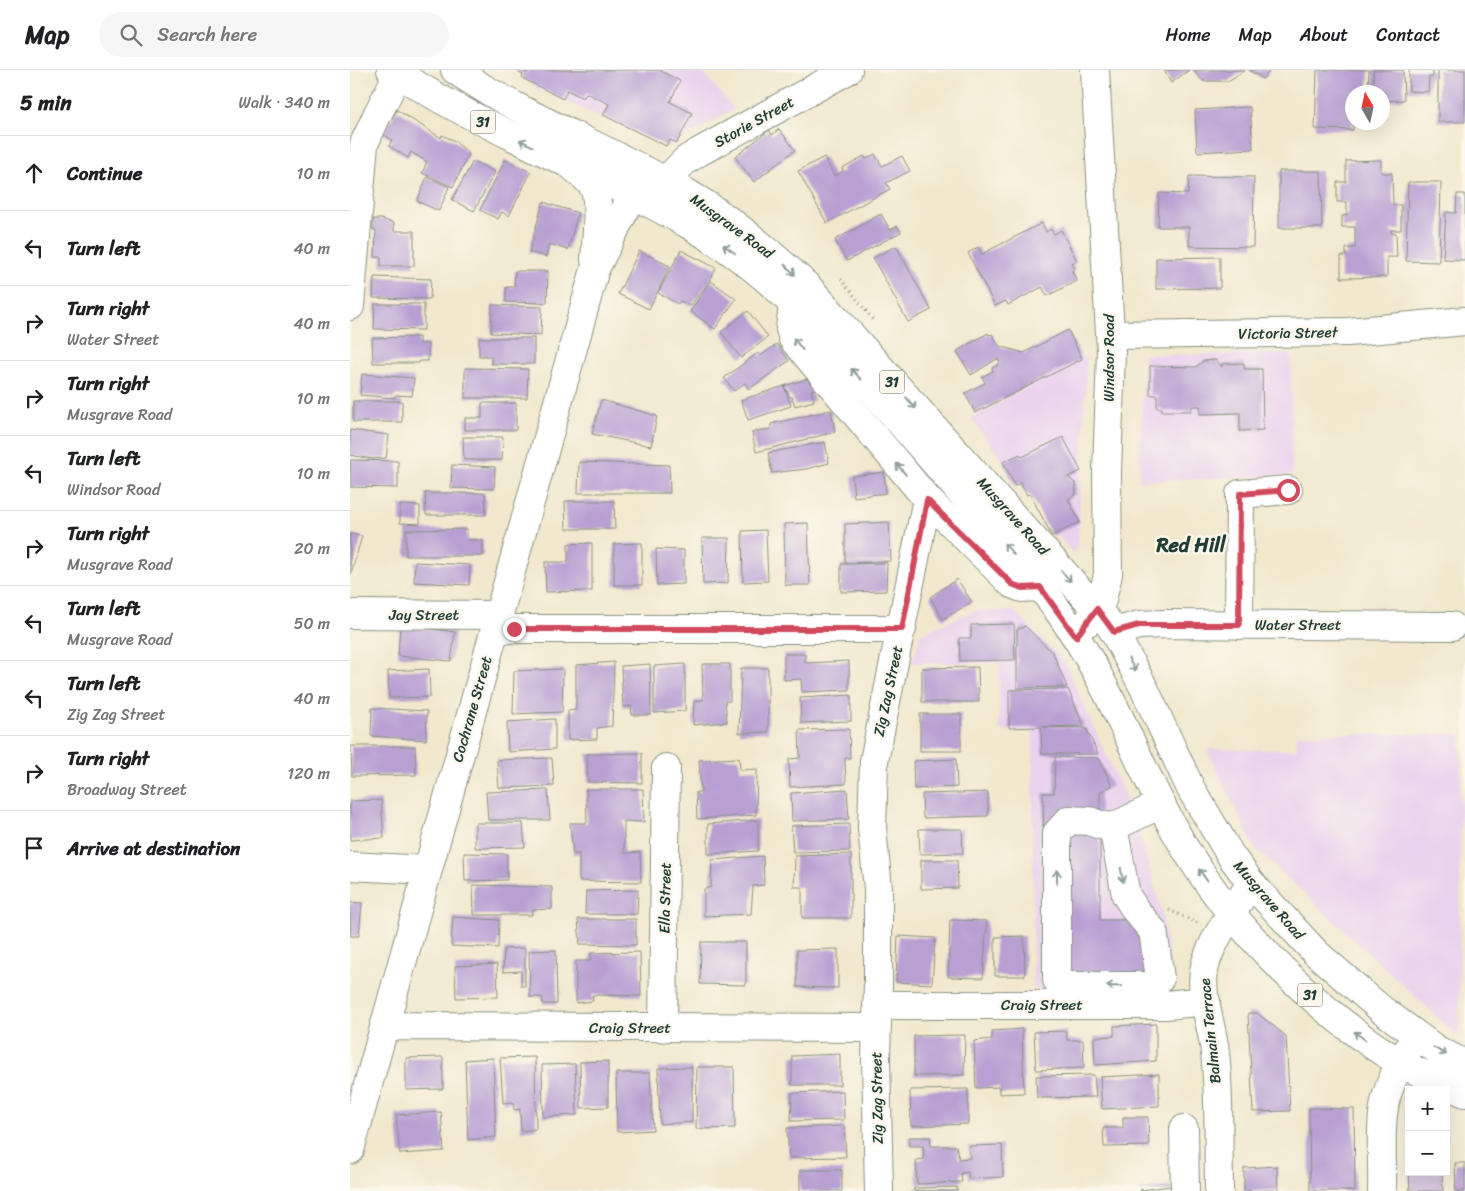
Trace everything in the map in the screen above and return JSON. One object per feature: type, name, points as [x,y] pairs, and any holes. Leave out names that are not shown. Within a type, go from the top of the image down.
[{"type":"street","name":"Musgrave Road","points":[[456,70],[479,86],[528,114],[687,193],[724,217],[778,258],[808,287],[1097,609],[1114,632],[1143,686],[1191,789],[1231,856],[1251,883],[1316,953],[1381,1009],[1437,1050],[1465,1064]]},
{"type":"street","name":"Storie Street","points":[[639,197],[664,181],[686,160],[848,70]]},
{"type":"street","name":"Windsor Road","points":[[1076,637],[1097,609],[1105,591],[1108,574],[1107,473],[1111,335],[1095,70]]},
{"type":"street","name":"Musgrave Road","points":[[395,72],[481,121],[639,197],[710,236],[771,282],[911,435],[1040,587],[1092,661],[1161,804],[1188,853],[1231,914],[1270,958],[1305,992],[1373,1045],[1400,1063],[1465,1093]]},
{"type":"street","points":[[350,306],[364,144],[395,72]]},
{"type":"street","points":[[605,152],[624,173],[639,197]]},
{"type":"street","name":"Cochrane Street","points":[[350,1150],[354,1120],[384,1026],[595,269],[596,195],[593,186],[570,164]]},
{"type":"street","name":"Cochrane Street","points":[[595,269],[639,197]]},
{"type":"street","points":[[793,304],[790,329],[793,339],[927,500],[1012,584],[1022,588],[1040,587]]},
{"type":"street","name":"Victoria Street","points":[[1111,335],[1348,332],[1465,321]]},
{"type":"street","points":[[1239,625],[1240,494],[1288,490]]},
{"type":"street","name":"Zig Zag Street","points":[[878,1191],[876,1059],[878,890],[872,828],[874,761],[927,500]]},
{"type":"street","name":"Jay Street","points":[[350,614],[497,622],[902,629]]},
{"type":"street","name":"Water Street","points":[[1114,632],[1139,625],[1452,626]]},
{"type":"street","name":"Ella Street","points":[[663,1028],[666,768]]},
{"type":"street","points":[[1113,827],[1126,894],[1136,911],[1153,931],[1160,978],[1153,986],[1060,986],[1057,980],[1056,833],[1069,820],[1089,821],[1113,827],[1161,804]]},
{"type":"street","points":[[860,922],[860,875],[875,855]]},
{"type":"street","points":[[350,866],[427,870]]},
{"type":"street","name":"Balmain Terrace","points":[[1219,1191],[1216,1060],[1203,978],[1206,960],[1231,914],[1251,883]]},
{"type":"street","name":"Craig Street","points":[[384,1026],[663,1028],[1166,1005],[1206,1001]]},
{"type":"street","points":[[1382,1191],[1384,1108],[1393,1078],[1416,1036]]},
{"type":"street","points":[[1184,1129],[1185,1191]]},
{"type":"path","points":[[1170,910],[1197,923]]},
{"type":"shaded area","points":[[518,70],[701,70],[734,109],[668,147],[538,89]]},
{"type":"shaded area","points":[[1291,354],[1292,475],[1139,481],[1144,355]]},
{"type":"shaded area","points":[[1087,356],[1078,540],[1077,547],[1072,553],[971,418]]},
{"type":"shaded area","points":[[973,611],[1014,611],[1063,660],[1134,816],[1162,912],[1172,978],[1172,992],[1033,989],[1033,731],[999,730],[999,663],[912,663],[921,634]]},
{"type":"shaded area","points":[[1297,734],[1461,734],[1459,1037],[1254,847],[1207,749],[1297,750]]},
{"type":"building","points":[[519,70],[528,73],[529,70],[662,70],[680,81],[670,102],[692,113],[677,143],[670,140],[666,146],[603,115],[609,104],[586,93],[583,98],[567,90],[563,99],[522,78],[523,75],[518,72]]},
{"type":"building","points":[[1164,70],[1189,70],[1171,83]]},
{"type":"building","points":[[1193,70],[1245,70],[1228,81],[1203,81]]},
{"type":"building","points":[[1249,70],[1270,70],[1263,79]]},
{"type":"building","points":[[1317,70],[1369,70],[1368,85],[1345,85],[1345,130],[1315,129]]},
{"type":"building","points":[[1373,70],[1403,70],[1404,100],[1390,101],[1390,85],[1374,85]]},
{"type":"building","points":[[1409,70],[1433,70],[1433,77],[1429,77],[1428,92],[1409,91]]},
{"type":"building","points":[[1438,70],[1465,70],[1465,122],[1438,122]]},
{"type":"building","points":[[1250,107],[1253,149],[1197,152],[1195,110]]},
{"type":"building","points":[[397,110],[441,138],[442,135],[455,141],[469,154],[453,187],[422,173],[427,162],[411,152],[408,158],[389,146],[392,140],[383,134]]},
{"type":"building","points":[[779,129],[795,150],[754,182],[735,157],[769,130],[772,135]]},
{"type":"building","points":[[875,154],[882,166],[902,156],[910,171],[886,183],[890,189],[827,223],[798,171],[824,157],[834,176],[843,171],[842,168],[864,156],[866,159]]},
{"type":"building","points":[[505,160],[531,172],[509,216],[502,212],[498,219],[480,210]]},
{"type":"building","points":[[1381,160],[1381,173],[1392,173],[1393,205],[1401,205],[1401,230],[1391,230],[1391,233],[1396,233],[1397,257],[1387,257],[1387,277],[1341,278],[1341,256],[1346,256],[1346,248],[1355,248],[1355,227],[1342,227],[1342,216],[1347,215],[1347,202],[1337,202],[1337,182],[1346,182],[1346,161]]},
{"type":"building","points":[[473,161],[495,172],[474,211],[452,200]]},
{"type":"building","points":[[1279,171],[1321,171],[1322,228],[1279,228]]},
{"type":"building","points":[[1189,176],[1254,177],[1253,247],[1189,246],[1189,227],[1158,227],[1159,193],[1188,194]]},
{"type":"building","points":[[427,177],[449,187],[439,211],[417,201]]},
{"type":"building","points":[[1408,182],[1441,182],[1439,262],[1406,261]]},
{"type":"building","points":[[1457,194],[1465,194],[1465,260],[1443,259],[1446,212],[1456,213]]},
{"type":"building","points":[[543,202],[578,213],[568,250],[549,244],[546,257],[529,252]]},
{"type":"building","points":[[881,214],[890,230],[897,226],[901,232],[847,261],[835,240]]},
{"type":"building","points":[[373,219],[394,223],[394,231],[414,231],[414,266],[381,266],[381,257],[375,257],[376,230],[373,230]]},
{"type":"building","points":[[1042,223],[1046,232],[1051,229],[1054,234],[1061,230],[1077,261],[1072,263],[1075,269],[1072,271],[1077,281],[1047,296],[1042,287],[1008,305],[1006,301],[995,306],[968,253],[978,247],[982,254]]},
{"type":"building","points":[[896,246],[931,310],[908,322],[873,258]]},
{"type":"building","points":[[681,250],[716,268],[710,281],[690,306],[680,301],[678,304],[658,293]]},
{"type":"building","points":[[639,251],[670,266],[649,309],[618,294]]},
{"type":"building","points":[[1220,257],[1220,288],[1156,289],[1156,258]]},
{"type":"building","points":[[515,271],[548,271],[547,303],[506,302],[506,287],[514,287]]},
{"type":"building","points":[[374,277],[431,279],[430,299],[373,298]]},
{"type":"building","points":[[711,281],[736,299],[715,329],[690,311]]},
{"type":"building","points":[[375,304],[424,304],[424,330],[374,329]]},
{"type":"building","points":[[492,305],[542,307],[541,335],[491,333]]},
{"type":"building","points":[[748,311],[768,337],[741,358],[721,332]]},
{"type":"building","points":[[1068,330],[1082,359],[975,413],[965,393],[985,383],[982,377],[993,371],[992,368],[998,365],[1000,361],[997,359],[971,375],[957,351],[988,333],[989,335],[992,334],[999,346],[1024,353]]},
{"type":"building","points":[[419,337],[419,344],[428,344],[428,361],[419,361],[419,363],[373,363],[372,338]]},
{"type":"building","points":[[479,338],[534,338],[534,364],[491,364],[491,356],[479,356]]},
{"type":"building","points":[[777,344],[789,361],[749,389],[745,383],[734,391],[724,378],[758,353],[760,356]]},
{"type":"building","points":[[1216,360],[1222,367],[1222,364],[1244,363],[1244,369],[1262,369],[1263,430],[1240,431],[1240,413],[1200,414],[1200,406],[1192,406],[1191,411],[1162,411],[1162,408],[1157,408],[1157,395],[1150,395],[1150,366],[1196,367],[1203,361]]},
{"type":"building","points":[[465,368],[528,369],[527,398],[465,398]]},
{"type":"building","points":[[362,374],[414,378],[412,396],[395,395],[395,398],[360,395]]},
{"type":"building","points":[[807,379],[815,389],[811,390],[814,401],[795,406],[792,397],[790,397],[784,386]]},
{"type":"building","points":[[784,386],[791,406],[748,420],[741,400]]},
{"type":"building","points":[[601,400],[657,416],[651,446],[592,434]]},
{"type":"building","points":[[353,401],[402,401],[402,422],[353,422]]},
{"type":"building","points":[[482,403],[516,403],[516,430],[465,430],[465,418],[482,418]]},
{"type":"building","points":[[831,410],[835,432],[756,452],[752,432],[771,429],[771,424]]},
{"type":"building","points":[[350,430],[389,435],[386,458],[372,459],[350,455]]},
{"type":"building","points":[[463,437],[503,437],[502,460],[464,460]]},
{"type":"building","points":[[1063,437],[1081,471],[1068,477],[1076,484],[1076,494],[1068,499],[1080,522],[1052,536],[1030,494],[1027,495],[1020,483],[1015,486],[1003,462],[1020,454],[1022,457]]},
{"type":"building","points":[[825,442],[829,463],[806,469],[772,473],[768,453]]},
{"type":"building","points":[[350,460],[398,461],[398,488],[350,487]]},
{"type":"building","points":[[579,462],[669,465],[670,493],[578,493]]},
{"type":"building","points":[[452,465],[495,467],[494,489],[451,488]]},
{"type":"building","points":[[884,472],[886,493],[854,497],[852,476]]},
{"type":"building","points":[[425,493],[485,493],[486,515],[426,515]]},
{"type":"building","points":[[565,501],[614,501],[615,529],[566,529]]},
{"type":"building","points":[[400,505],[420,506],[420,524],[400,523]]},
{"type":"building","points":[[889,522],[891,561],[845,563],[845,524]]},
{"type":"building","points":[[808,523],[810,585],[785,585],[784,524]]},
{"type":"building","points":[[467,529],[467,540],[483,540],[483,556],[406,556],[406,530]]},
{"type":"building","points":[[766,530],[768,581],[743,582],[742,531]]},
{"type":"building","points":[[350,534],[362,536],[351,574],[350,574]]},
{"type":"building","points":[[702,538],[729,538],[728,583],[703,584]]},
{"type":"building","points":[[592,543],[592,591],[546,592],[545,562],[568,562],[568,544]]},
{"type":"building","points":[[642,543],[642,585],[614,585],[614,544]]},
{"type":"building","points":[[656,549],[684,550],[684,584],[657,585]]},
{"type":"building","points":[[415,562],[470,565],[469,585],[414,582]]},
{"type":"building","points":[[887,563],[886,591],[841,592],[841,564]]},
{"type":"building","points":[[957,579],[972,602],[943,619],[930,597]]},
{"type":"building","points":[[1014,624],[1015,660],[960,661],[959,638],[971,638],[971,625]]},
{"type":"building","points":[[400,625],[455,632],[451,661],[398,656]]},
{"type":"building","points":[[1025,626],[1053,653],[1067,687],[1017,688],[1017,630]]},
{"type":"building","points":[[784,654],[805,654],[805,663],[849,661],[849,690],[802,692],[801,679],[784,680]]},
{"type":"building","points":[[614,662],[612,726],[597,728],[597,739],[568,740],[568,711],[576,710],[576,665]]},
{"type":"building","points":[[650,664],[651,715],[632,715],[631,706],[623,707],[621,666]]},
{"type":"building","points":[[685,664],[685,711],[654,713],[654,666]]},
{"type":"building","points":[[702,664],[730,664],[730,701],[725,701],[727,722],[693,725],[694,701],[703,700]]},
{"type":"building","points":[[978,667],[979,702],[922,702],[922,668]]},
{"type":"building","points":[[741,668],[768,668],[768,732],[739,733]]},
{"type":"building","points":[[429,669],[430,697],[389,698],[388,671]]},
{"type":"building","points":[[563,669],[562,712],[513,714],[514,671]]},
{"type":"building","points":[[1068,689],[1084,726],[1043,727],[1086,728],[1098,754],[1042,754],[1041,727],[1009,728],[1009,690]]},
{"type":"building","points":[[851,695],[851,721],[801,723],[800,698]]},
{"type":"building","points":[[372,708],[427,711],[426,740],[371,736]]},
{"type":"building","points":[[920,714],[961,714],[961,751],[920,751]]},
{"type":"building","points":[[555,719],[555,749],[508,752],[507,722]]},
{"type":"building","points":[[849,729],[850,758],[845,758],[846,784],[790,787],[789,759],[800,758],[799,730]]},
{"type":"building","points":[[351,746],[415,746],[416,775],[352,776]]},
{"type":"building","points":[[642,753],[642,783],[588,782],[587,754]]},
{"type":"building","points":[[1055,757],[1099,758],[1112,786],[1100,792],[1100,920],[1149,920],[1150,978],[1049,976],[1044,885],[1043,793],[1054,793]]},
{"type":"building","points":[[552,758],[554,786],[499,788],[497,760]]},
{"type":"building","points":[[739,758],[740,770],[757,769],[756,815],[697,819],[696,792],[701,792],[699,760]]},
{"type":"building","points":[[956,759],[957,787],[914,789],[913,761]]},
{"type":"building","points":[[586,789],[643,789],[644,822],[624,821],[624,853],[640,852],[641,882],[579,881],[579,854],[573,854],[570,823],[587,823]]},
{"type":"building","points":[[847,789],[849,819],[792,821],[791,793]]},
{"type":"building","points":[[548,790],[550,820],[488,820],[486,792]]},
{"type":"building","points":[[988,792],[988,816],[923,818],[922,794]]},
{"type":"building","points":[[381,800],[384,838],[350,840],[350,801]]},
{"type":"building","points":[[758,820],[758,851],[708,854],[708,824]]},
{"type":"building","points":[[475,823],[523,823],[525,847],[475,848]]},
{"type":"building","points":[[849,824],[850,851],[793,852],[791,826]]},
{"type":"building","points":[[919,829],[962,829],[963,853],[920,854]]},
{"type":"building","points":[[464,853],[507,854],[507,880],[465,881]]},
{"type":"building","points":[[851,854],[851,918],[802,918],[802,887],[794,887],[795,856]]},
{"type":"building","points":[[763,856],[764,885],[753,886],[751,914],[704,916],[704,889],[711,887],[712,860]]},
{"type":"building","points":[[921,860],[957,860],[958,888],[921,889]]},
{"type":"building","points":[[473,885],[552,887],[552,909],[532,910],[532,915],[474,915]]},
{"type":"building","points":[[638,890],[637,914],[585,914],[586,891]]},
{"type":"building","points":[[350,902],[362,903],[359,936],[350,936]]},
{"type":"building","points":[[453,917],[499,920],[498,948],[451,946]]},
{"type":"building","points":[[578,919],[636,919],[636,945],[580,944]]},
{"type":"building","points":[[950,920],[987,921],[983,978],[948,977]]},
{"type":"building","points":[[898,936],[935,938],[932,984],[896,982]]},
{"type":"building","points":[[1024,936],[1025,976],[995,976],[995,937]]},
{"type":"building","points":[[701,942],[746,942],[746,985],[700,984]]},
{"type":"building","points":[[525,948],[525,986],[521,986],[521,971],[503,972],[504,949]]},
{"type":"building","points":[[838,949],[838,988],[797,987],[797,950]]},
{"type":"building","points":[[556,950],[557,1004],[543,1004],[542,997],[530,997],[529,951]]},
{"type":"building","points":[[640,952],[641,996],[592,995],[593,1001],[576,1003],[576,961],[590,961],[591,953]]},
{"type":"building","points":[[497,964],[498,997],[456,998],[455,966]]},
{"type":"building","points":[[1248,1013],[1257,1013],[1286,1036],[1290,1111],[1253,1112]]},
{"type":"building","points":[[1156,1024],[1156,1061],[1095,1065],[1094,1037],[1114,1036],[1114,1026]]},
{"type":"building","points":[[1022,1029],[1024,1093],[999,1094],[999,1087],[976,1088],[974,1041],[992,1039],[992,1031]]},
{"type":"building","points":[[1066,1031],[1067,1040],[1083,1040],[1084,1068],[1036,1070],[1034,1032]]},
{"type":"building","points":[[965,1035],[964,1075],[914,1076],[914,1036]]},
{"type":"building","points":[[840,1054],[840,1085],[792,1085],[792,1056]]},
{"type":"building","points":[[443,1057],[443,1089],[406,1090],[406,1058]]},
{"type":"building","points":[[535,1057],[536,1129],[521,1131],[520,1109],[514,1110],[513,1102],[503,1103],[500,1058]]},
{"type":"building","points":[[493,1058],[496,1137],[468,1140],[465,1060]]},
{"type":"building","points":[[608,1061],[608,1107],[581,1108],[580,1062]]},
{"type":"building","points":[[575,1064],[577,1115],[543,1117],[542,1065]]},
{"type":"building","points":[[692,1067],[692,1122],[660,1124],[658,1068]]},
{"type":"building","points":[[697,1067],[734,1067],[735,1128],[696,1129]]},
{"type":"building","points":[[616,1073],[650,1073],[653,1130],[617,1132]]},
{"type":"building","points":[[1159,1074],[1159,1106],[1102,1109],[1100,1077]]},
{"type":"building","points":[[1094,1075],[1096,1097],[1037,1098],[1036,1076]]},
{"type":"building","points":[[968,1089],[968,1124],[911,1126],[910,1090]]},
{"type":"building","points":[[843,1091],[844,1120],[791,1121],[792,1093]]},
{"type":"building","points":[[1309,1108],[1354,1109],[1355,1191],[1310,1191]]},
{"type":"building","points":[[441,1112],[444,1151],[400,1154],[396,1115]]},
{"type":"building","points":[[1123,1117],[1148,1117],[1149,1146],[1104,1147],[1103,1128],[1123,1128]]},
{"type":"building","points":[[844,1126],[846,1157],[789,1158],[787,1128]]},
{"type":"building","points":[[909,1137],[930,1137],[931,1146],[956,1146],[959,1159],[970,1158],[968,1146],[1002,1145],[1003,1177],[969,1179],[968,1172],[961,1173],[962,1182],[917,1184],[916,1160],[924,1159],[923,1146],[909,1146]]},
{"type":"building","points":[[1455,1163],[1465,1163],[1465,1191],[1456,1191]]},
{"type":"building","points":[[1277,1166],[1278,1190],[1244,1191],[1244,1168]]},
{"type":"building","points":[[800,1170],[842,1170],[842,1191],[800,1191]]},
{"type":"building","points":[[1409,1176],[1442,1176],[1443,1191],[1410,1191]]},
{"type":"building","points":[[1172,1186],[1172,1191],[1140,1191],[1140,1190]]},
{"type":"building","points":[[957,1187],[957,1191],[914,1191],[914,1188]]},
{"type":"district","name":"Red Hill","points":[[1191,545]]},
{"type":"route","points":[[514,629],[902,629],[927,500],[1012,584],[1022,588],[1040,587],[1076,637],[1097,609],[1114,632],[1139,625],[1239,625],[1240,494],[1288,490]]}]
